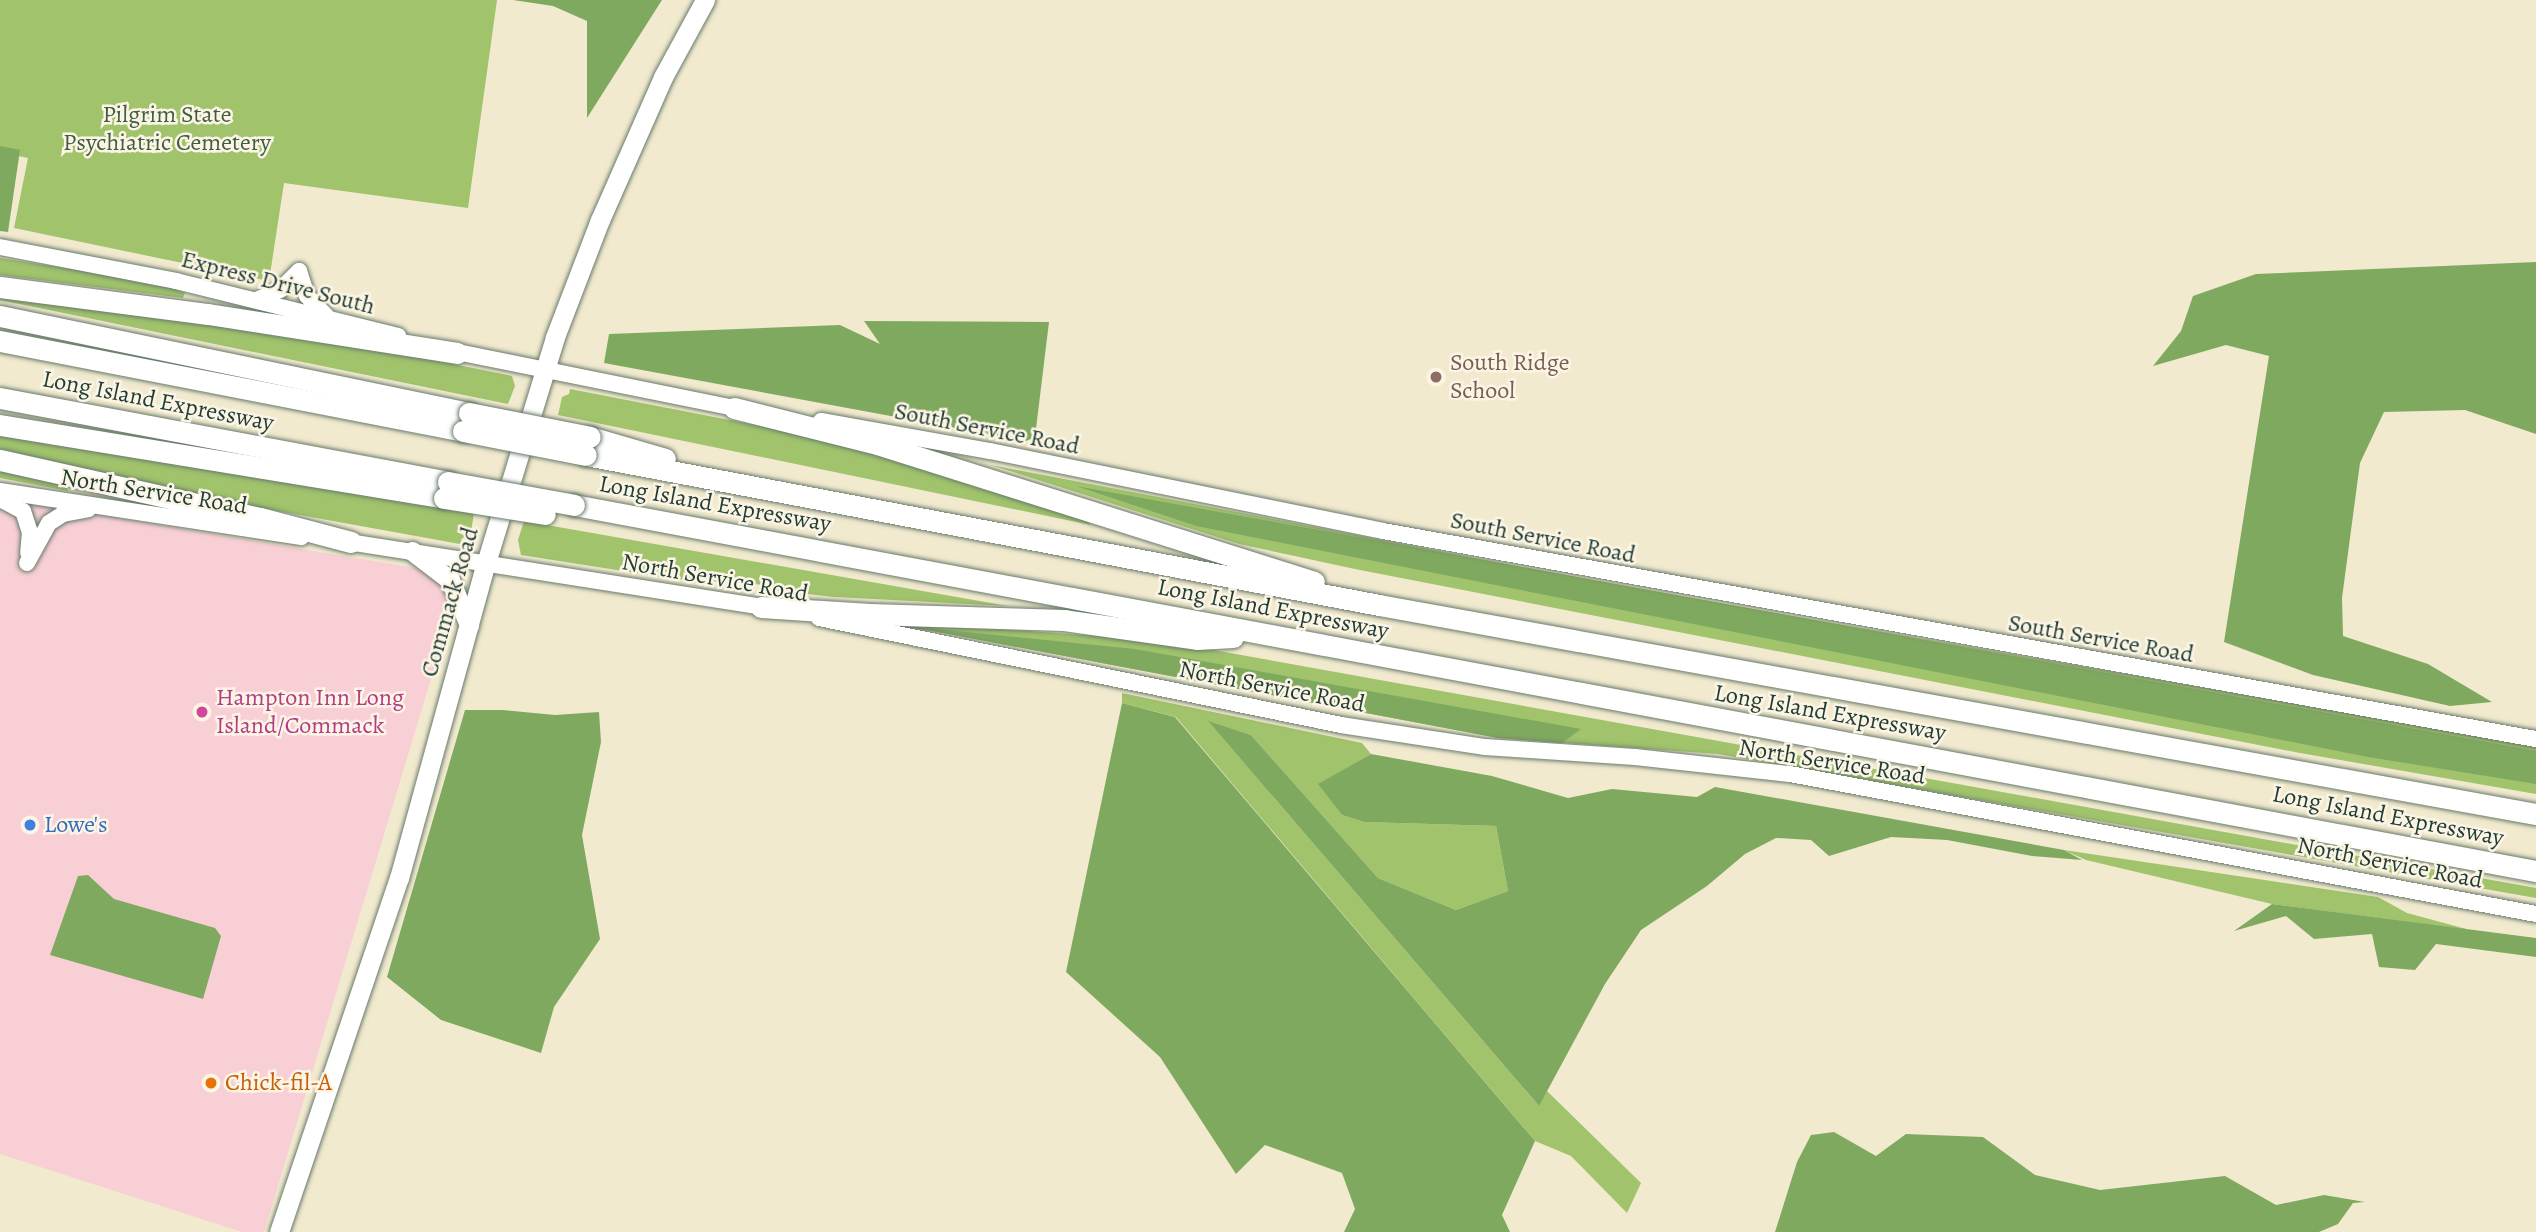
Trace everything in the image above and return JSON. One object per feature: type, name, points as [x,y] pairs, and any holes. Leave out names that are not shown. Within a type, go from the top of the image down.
[{"type":"highway","points":[[0,287],[185,310],[457,353]]},
{"type":"highway","points":[[0,316],[466,422]]},
{"type":"highway","name":"Long Island Expressway","points":[[0,341],[466,422],[588,446],[747,485],[1379,605],[2536,814]]},
{"type":"highway","name":"Long Island Expressway","points":[[0,398],[446,490],[569,511],[735,534],[2536,871]]},
{"type":"highway","points":[[734,408],[867,441],[1274,568],[1379,605]]},
{"type":"highway","points":[[0,425],[446,490]]},
{"type":"highway","points":[[0,460],[260,518],[351,542]]},
{"type":"highway","points":[[761,607],[870,614],[1064,620],[1197,639],[1267,635]]},
{"type":"main road","name":"Commack Road","points":[[279,1232],[400,878],[486,562],[544,371],[600,220],[663,77],[705,0]]},
{"type":"main road","name":"Express Drive South","points":[[0,247],[142,274],[328,317],[457,353],[544,371]]},
{"type":"main road","points":[[256,300],[280,290],[299,271],[310,300],[328,317]]},
{"type":"main road","name":"South Service Road","points":[[544,371],[734,408],[990,451],[1162,489],[1690,588],[2536,739]]},
{"type":"main road","name":"North Service Road","points":[[0,491],[266,533],[351,542],[486,562],[761,607],[1341,725],[1485,747],[1635,757],[1790,774],[2536,914]]},
{"type":"main road","points":[[0,499],[23,511],[27,520],[30,532],[27,563],[49,523],[62,514],[102,507]]},
{"type":"main road","points":[[412,551],[450,580],[469,625]]},
{"type":"shaded area","points":[[0,498],[462,576],[264,1232],[242,1232],[0,1154]]},
{"type":"green space","name":"Pilgrim State Psychiatric Cemetery","points":[[0,0],[497,0],[468,208],[284,183],[269,281],[14,228],[28,158],[0,152]]},
{"type":"green space","points":[[513,0],[662,0],[587,118],[587,21],[553,6]]},
{"type":"green space","points":[[0,146],[20,150],[8,232],[0,231]]},
{"type":"green space","points":[[0,258],[154,282],[185,293],[183,298],[0,275]]},
{"type":"green space","points":[[2536,262],[2536,434],[2465,410],[2384,412],[2360,463],[2342,598],[2343,636],[2428,664],[2492,702],[2450,706],[2313,675],[2224,642],[2269,356],[2226,345],[2153,366],[2181,331],[2193,296],[2256,274]]},
{"type":"green space","points":[[0,293],[339,341],[512,376],[515,386],[508,404],[0,300]]},
{"type":"green space","points":[[864,321],[1049,322],[1035,437],[1026,441],[604,363],[609,334],[840,325],[880,344]]},
{"type":"green space","points":[[570,389],[852,444],[1083,516],[1091,525],[558,415],[562,397],[569,394]]},
{"type":"green space","points":[[0,436],[474,513],[470,538],[462,538],[460,544],[228,502],[0,449]]},
{"type":"green space","points":[[991,465],[1633,588],[2536,746],[2536,794],[2300,753],[1355,569],[1239,544]]},
{"type":"green space","points":[[0,470],[67,486],[68,491],[0,478]]},
{"type":"green space","points":[[1076,486],[2536,751],[2536,784],[2368,757],[1196,526]]},
{"type":"green space","points":[[524,521],[1008,606],[834,597],[771,590],[770,585],[674,579],[521,555],[518,540]]},
{"type":"green space","points":[[910,622],[1163,641],[2536,888],[2536,898],[1718,754],[1498,738],[906,626]]},
{"type":"green space","points":[[906,626],[1135,649],[1581,729],[1562,743],[1498,738]]},
{"type":"green space","points":[[1122,693],[1362,743],[1371,754],[1319,784],[1342,815],[1364,822],[1496,826],[1508,891],[1456,910],[1378,878],[1251,735],[1209,722],[1538,1105],[1547,1091],[1641,1183],[1627,1213],[1571,1156],[1535,1141],[1176,717],[1122,703]]},
{"type":"green space","points":[[1122,703],[1175,717],[1535,1141],[1502,1215],[1510,1232],[1344,1232],[1355,1209],[1342,1173],[1265,1145],[1236,1174],[1160,1057],[1066,972]]},
{"type":"green space","points":[[465,710],[503,710],[555,715],[599,712],[601,742],[582,835],[600,939],[554,1007],[541,1053],[441,1020],[387,977]]},
{"type":"green space","points":[[1208,721],[1251,735],[1378,878],[1456,910],[1508,891],[1496,826],[1364,822],[1342,815],[1318,784],[1371,754],[1492,776],[1568,798],[1612,789],[1697,797],[1715,787],[2064,850],[2082,860],[2032,856],[1947,840],[1891,837],[1829,856],[1811,840],[1776,838],[1745,854],[1707,886],[1641,930],[1605,984],[1539,1106]]},
{"type":"green space","points":[[2064,850],[2378,897],[2407,913],[2470,930],[2272,904],[2086,860]]},
{"type":"green space","points":[[88,875],[114,899],[215,928],[221,936],[203,999],[50,955],[78,876]]},
{"type":"green space","points":[[2272,904],[2536,938],[2536,957],[2436,944],[2415,970],[2379,967],[2372,934],[2314,939],[2286,916],[2234,931]]},
{"type":"green space","points":[[1834,1132],[1876,1156],[1906,1134],[1983,1137],[2035,1175],[2100,1190],[2225,1176],[2276,1205],[2324,1195],[2365,1202],[2353,1203],[2338,1224],[2319,1232],[1775,1232],[1797,1162],[1811,1135]]},
{"type":"place","name":"South Ridge School","points":[[1436,377]]},
{"type":"place","name":"Hampton Inn Long Island/Commack","points":[[202,712]]},
{"type":"place","name":"Lowe's","points":[[30,825]]},
{"type":"place","name":"Chick-fil-A","points":[[211,1083]]}]
